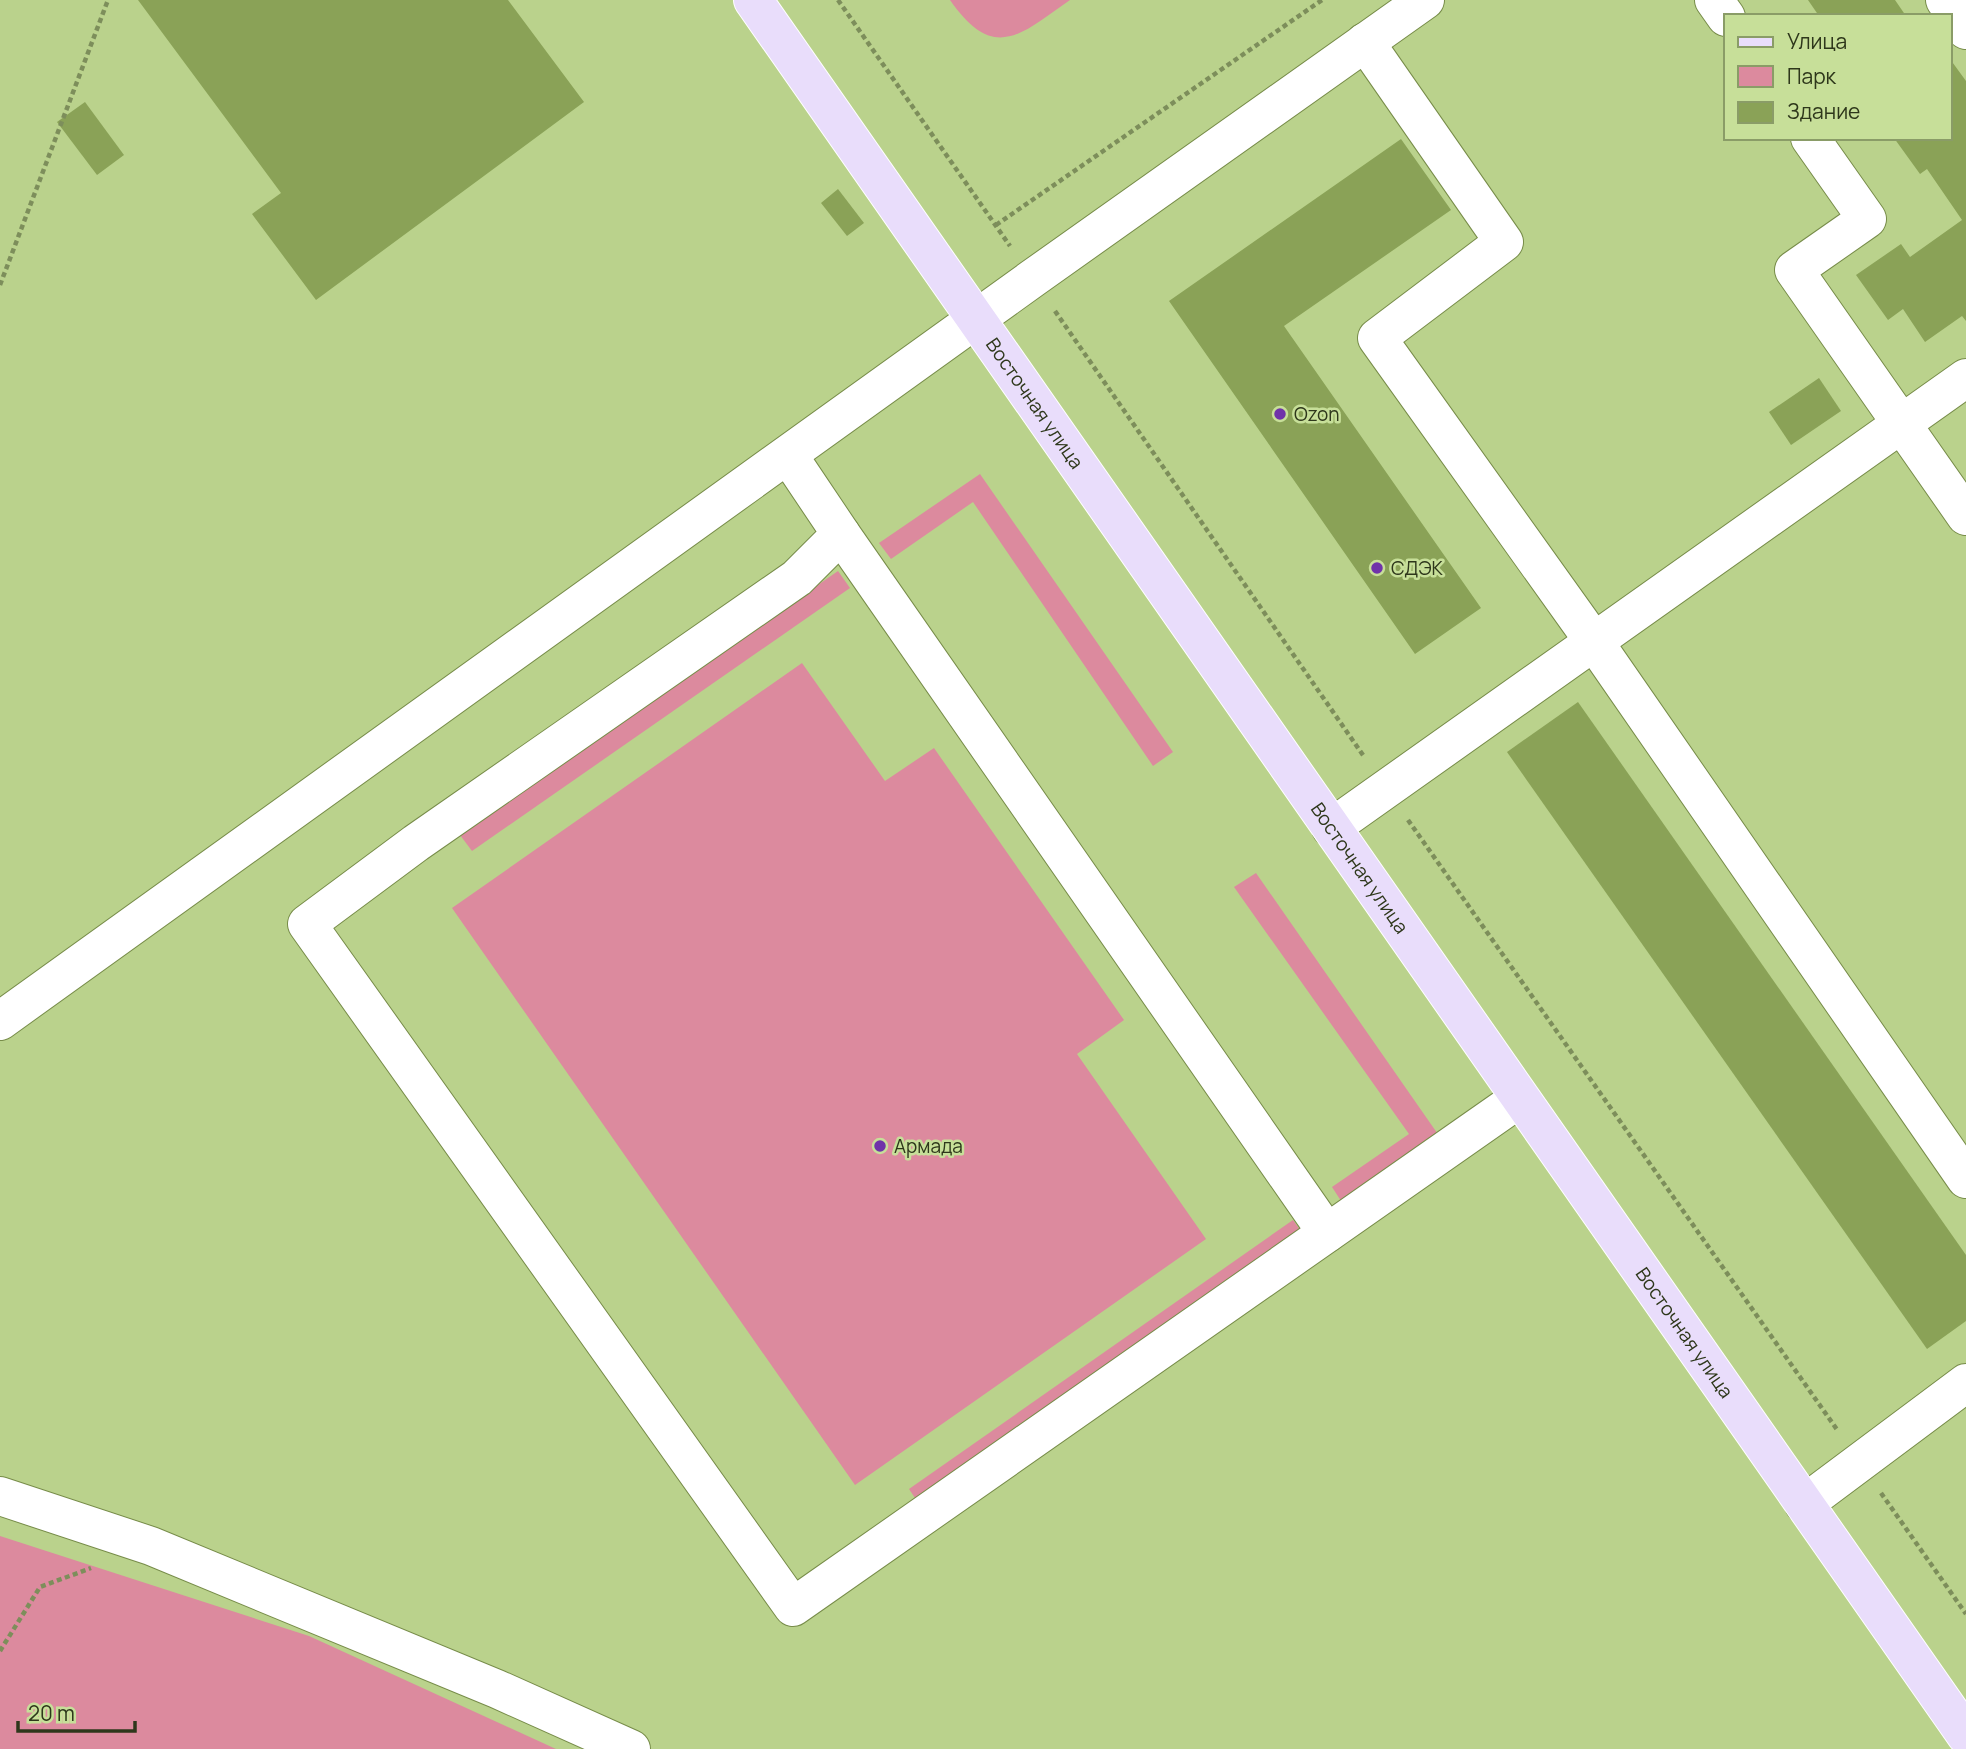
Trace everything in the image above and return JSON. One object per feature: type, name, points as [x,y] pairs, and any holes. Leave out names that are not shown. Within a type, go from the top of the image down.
[{"type":"main road","name":"Восточная улица","points":[[753,0],[1966,1735]]},
{"type":"street","points":[[0,1021],[1425,0]]},
{"type":"street","points":[[1945,0],[1966,30]]},
{"type":"street","points":[[1365,42],[1504,242],[1377,338],[1595,643],[1966,1179]]},
{"type":"street","points":[[1811,140],[1867,219],[1794,271],[1966,516]]},
{"type":"street","points":[[1331,828],[1904,425],[1966,378]]},
{"type":"street","points":[[788,455],[1326,1233]]},
{"type":"street","points":[[841,534],[797,578],[416,843],[307,924],[793,1607],[1520,1098]]},
{"type":"street","points":[[1804,1504],[1966,1383]]},
{"type":"street","points":[[0,1496],[151,1546],[497,1689],[631,1749]]},
{"type":"path","points":[[0,285],[108,0]]},
{"type":"path","points":[[996,225],[1322,0]]},
{"type":"path","points":[[0,1651],[40,1587],[151,1546]]},
{"type":"green space","points":[[950,0],[1070,0],[1022,32],[1008,37],[994,37],[980,32]]},
{"type":"green space","points":[[980,474],[1173,752],[1153,766],[973,502],[891,559],[879,543]]},
{"type":"green space","points":[[838,571],[850,588],[472,851],[460,835]]},
{"type":"green space","name":"Армада","points":[[802,663],[885,781],[934,748],[1124,1020],[1077,1054],[1206,1239],[855,1485],[452,908]]},
{"type":"green space","points":[[1256,873],[1442,1140],[1345,1207],[1332,1187],[1409,1134],[1234,887]]},
{"type":"green space","points":[[1293,1220],[1306,1238],[921,1507],[909,1489]]},
{"type":"green space","points":[[0,1536],[309,1636],[556,1749],[0,1749]]},
{"type":"building","points":[[138,0],[508,0],[584,102],[316,300],[252,214],[281,193]]},
{"type":"building","points":[[1808,0],[1895,0],[1905,14],[1818,14]]},
{"type":"building","points":[[1952,62],[1966,81],[1966,321],[1962,316],[1925,342],[1903,309],[1888,320],[1856,275],[1901,244],[1910,257],[1962,220],[1927,169],[1920,174],[1895,140],[1952,140]]},
{"type":"building","points":[[85,102],[124,155],[97,175],[57,122]]},
{"type":"building","points":[[1401,139],[1451,210],[1284,326],[1481,608],[1415,654],[1169,301]]},
{"type":"building","points":[[838,189],[864,223],[847,236],[821,203]]},
{"type":"building","points":[[1819,378],[1841,411],[1791,445],[1769,412]]},
{"type":"building","points":[[1578,702],[1966,1255],[1966,1321],[1927,1349],[1507,752]]},
{"type":"place","name":"Ozon","points":[[1280,414]]},
{"type":"place","name":"СДЭК","points":[[1377,568]]},
{"type":"place","name":"Армада","points":[[880,1146]]}]
